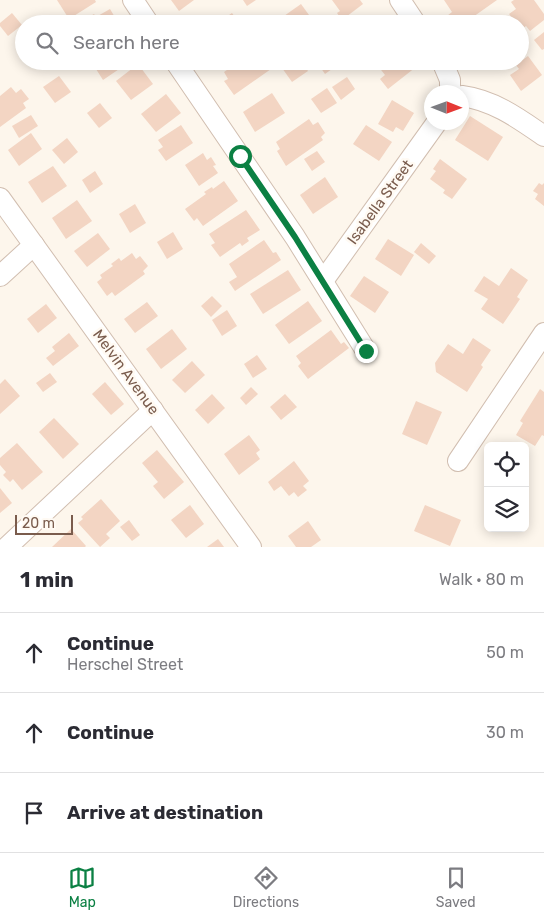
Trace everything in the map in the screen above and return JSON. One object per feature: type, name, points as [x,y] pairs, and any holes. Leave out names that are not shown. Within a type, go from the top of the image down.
[{"type":"street","points":[[133,0],[143,15]]},
{"type":"street","points":[[400,0],[410,15]]},
{"type":"street","points":[[181,70],[295,237],[366,351]]},
{"type":"street","points":[[446,70],[450,85]]},
{"type":"street","points":[[469,97],[494,104],[544,136]]},
{"type":"street","name":"Isabella Street","points":[[323,281],[431,130]]},
{"type":"street","name":"Melvin Avenue","points":[[0,198],[251,547]]},
{"type":"street","points":[[0,276],[34,245]]},
{"type":"street","points":[[458,460],[544,333]]},
{"type":"street","points":[[7,547],[153,410]]},
{"type":"building","points":[[57,0],[95,0],[96,2],[75,15],[66,15]]},
{"type":"building","points":[[171,0],[194,0],[179,11]]},
{"type":"building","points":[[243,0],[256,0],[247,6]]},
{"type":"building","points":[[332,0],[360,0],[363,4],[349,15],[338,15],[337,13],[340,11]]},
{"type":"building","points":[[444,0],[497,0],[476,15],[448,15],[452,12]]},
{"type":"building","points":[[514,0],[534,0],[544,14],[544,20],[530,31],[529,15],[509,14],[516,9],[511,2]]},
{"type":"building","points":[[301,4],[309,15],[285,15]]},
{"type":"building","points":[[110,9],[114,15],[100,15]]},
{"type":"building","points":[[12,13],[15,17],[15,30],[8,36],[0,26],[0,23]]},
{"type":"building","points":[[544,32],[544,49],[542,50],[534,40]]},
{"type":"building","points":[[529,57],[542,75],[521,91],[510,75],[518,70],[529,70]]},
{"type":"building","points":[[97,70],[118,70],[103,80]]},
{"type":"building","points":[[130,70],[142,70],[153,84],[131,100],[116,81]]},
{"type":"building","points":[[227,70],[270,70],[234,95],[224,81],[228,79],[224,72]]},
{"type":"building","points":[[283,70],[307,70],[308,71],[292,82]]},
{"type":"building","points":[[322,70],[331,70],[325,74]]},
{"type":"building","points":[[381,70],[412,70],[388,89],[380,79],[385,75]]},
{"type":"building","points":[[59,76],[71,92],[55,103],[43,87]]},
{"type":"building","points":[[347,77],[355,89],[341,100],[332,87]]},
{"type":"building","points":[[11,87],[16,93],[21,89],[29,99],[23,103],[26,108],[0,127],[0,96]]},
{"type":"building","points":[[327,88],[337,103],[321,113],[311,99]]},
{"type":"building","points":[[272,93],[285,113],[255,132],[243,112]]},
{"type":"building","points":[[166,94],[181,113],[156,132],[141,114]]},
{"type":"building","points":[[392,100],[414,113],[403,131],[396,127],[393,132],[378,124]]},
{"type":"building","points":[[100,103],[112,118],[99,128],[87,113]]},
{"type":"building","points":[[31,115],[38,126],[19,138],[12,126]]},
{"type":"building","points":[[470,116],[503,137],[488,161],[455,140],[461,130],[469,130]]},
{"type":"building","points":[[309,119],[313,125],[318,122],[325,133],[321,137],[323,140],[286,166],[277,151],[280,149],[276,142]]},
{"type":"building","points":[[181,125],[193,143],[166,161],[158,150],[163,147],[158,140]]},
{"type":"building","points":[[366,125],[392,142],[379,161],[353,144]]},
{"type":"building","points":[[31,133],[42,149],[19,166],[8,150]]},
{"type":"building","points":[[67,138],[78,152],[64,164],[52,150]]},
{"type":"building","points":[[317,151],[325,162],[312,171],[304,159]]},
{"type":"building","points":[[203,153],[207,160],[211,157],[216,165],[213,166],[218,173],[199,186],[185,165]]},
{"type":"building","points":[[440,159],[467,179],[452,199],[443,193],[445,190],[430,179],[436,171],[433,169]]},
{"type":"building","points":[[53,166],[67,186],[42,203],[28,182]]},
{"type":"building","points":[[95,171],[103,184],[90,193],[82,180]]},
{"type":"building","points":[[325,177],[338,197],[313,214],[300,195]]},
{"type":"building","points":[[224,181],[238,201],[203,226],[197,218],[194,221],[185,209],[206,194],[204,192],[212,187],[213,189]]},
{"type":"building","points":[[539,183],[542,185],[544,183],[544,206],[535,199],[538,194],[533,191]]},
{"type":"building","points":[[77,200],[92,221],[66,239],[52,218]]},
{"type":"building","points":[[135,204],[146,223],[130,233],[119,214]]},
{"type":"building","points":[[246,210],[260,230],[247,238],[249,241],[242,246],[240,243],[220,257],[211,245],[215,243],[209,234]]},
{"type":"building","points":[[173,232],[183,249],[167,259],[157,242]]},
{"type":"building","points":[[98,233],[110,249],[87,267],[74,251]]},
{"type":"building","points":[[388,239],[414,255],[401,276],[375,259]]},
{"type":"building","points":[[264,240],[273,253],[276,252],[281,260],[235,291],[229,282],[237,277],[229,264]]},
{"type":"building","points":[[421,243],[436,256],[429,264],[414,252]]},
{"type":"building","points":[[132,253],[136,259],[140,256],[148,266],[143,271],[145,274],[115,296],[112,292],[107,296],[97,282],[102,278],[100,275],[113,266],[111,264],[119,258],[121,261]]},
{"type":"building","points":[[511,268],[528,280],[517,297],[520,299],[503,324],[481,309],[488,299],[474,291],[484,276],[499,286]]},
{"type":"building","points":[[288,270],[301,290],[263,314],[250,294]]},
{"type":"building","points":[[364,276],[389,292],[375,313],[350,296]]},
{"type":"building","points":[[212,296],[222,306],[211,317],[201,306]]},
{"type":"building","points":[[308,301],[322,321],[289,344],[275,325]]},
{"type":"building","points":[[147,302],[158,316],[135,333],[124,319]]},
{"type":"building","points":[[46,304],[57,318],[38,333],[27,319]]},
{"type":"building","points":[[227,310],[237,326],[222,336],[212,320]]},
{"type":"building","points":[[172,329],[187,349],[161,369],[146,349]]},
{"type":"building","points":[[331,330],[341,344],[344,342],[349,348],[308,379],[298,366],[301,363],[296,356]]},
{"type":"building","points":[[69,333],[79,346],[53,366],[46,358],[55,351],[52,347]]},
{"type":"building","points":[[473,338],[491,350],[467,392],[436,372],[435,363],[448,344],[463,354]]},
{"type":"building","points":[[257,355],[267,369],[253,378],[244,364]]},
{"type":"building","points":[[192,361],[205,375],[185,393],[172,380]]},
{"type":"building","points":[[50,373],[57,382],[43,392],[36,383]]},
{"type":"building","points":[[5,379],[20,396],[0,414],[0,384]]},
{"type":"building","points":[[105,382],[124,404],[111,415],[92,394]]},
{"type":"building","points":[[251,387],[258,394],[246,405],[240,398]]},
{"type":"building","points":[[540,389],[544,392],[544,436],[542,435],[535,446],[516,435],[523,423],[520,421]]},
{"type":"building","points":[[212,394],[225,408],[208,424],[195,410]]},
{"type":"building","points":[[285,394],[297,407],[281,420],[270,407]]},
{"type":"building","points":[[416,401],[442,412],[427,445],[402,434]]},
{"type":"building","points":[[54,418],[79,444],[63,459],[39,432]]},
{"type":"building","points":[[249,435],[260,450],[256,453],[260,459],[239,475],[224,454]]},
{"type":"building","points":[[17,443],[43,472],[22,490],[13,479],[10,482],[3,475],[6,472],[0,465],[0,458]]},
{"type":"building","points":[[157,450],[184,482],[164,499],[153,486],[158,482],[142,463]]},
{"type":"building","points":[[294,461],[309,481],[303,486],[307,490],[298,497],[294,492],[289,496],[281,486],[274,491],[268,482]]},
{"type":"building","points":[[0,488],[12,503],[0,513]]},
{"type":"building","points":[[101,499],[120,521],[106,534],[110,538],[100,547],[78,523],[83,519],[81,517]]},
{"type":"building","points":[[190,505],[204,524],[186,538],[171,520]]},
{"type":"building","points":[[425,505],[461,520],[450,546],[414,531]]},
{"type":"building","points":[[129,520],[140,535],[132,541],[120,527]]},
{"type":"building","points":[[308,521],[321,540],[311,547],[296,547],[288,536]]},
{"type":"building","points":[[71,529],[85,547],[52,547]]},
{"type":"building","points":[[218,539],[224,547],[207,547]]},
{"type":"route","points":[[240,156],[295,237],[366,351]]}]
